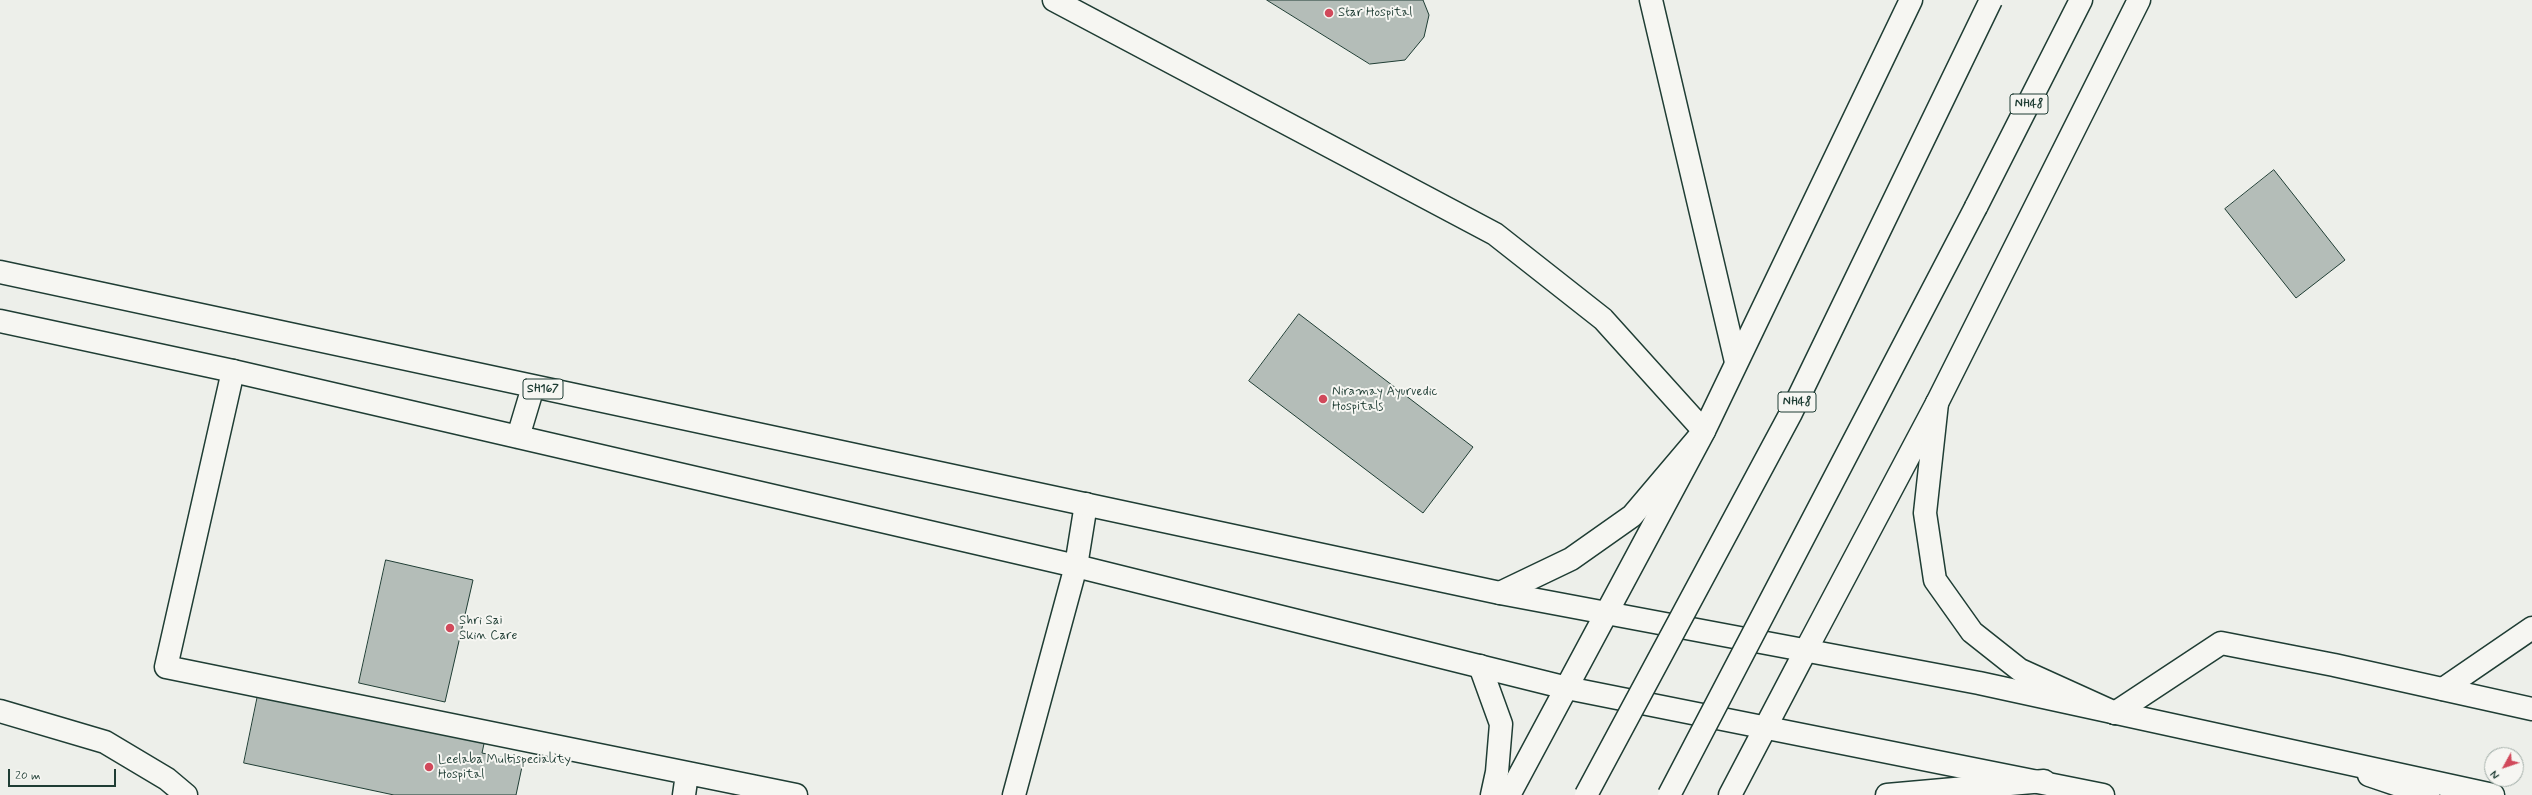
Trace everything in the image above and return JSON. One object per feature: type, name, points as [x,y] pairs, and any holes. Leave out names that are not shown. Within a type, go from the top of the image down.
[{"type":"main road","points":[[1054,0],[1495,234],[1604,319],[1704,431]]},
{"type":"main road","points":[[1651,0],[1736,362]]},
{"type":"main road","points":[[1509,795],[1704,431],[1912,0]]},
{"type":"main road","name":"NH48","points":[[1586,795],[1791,413],[1991,0]]},
{"type":"main road","name":"NH48","points":[[1669,795],[2082,0]]},
{"type":"main road","points":[[1730,795],[1764,727],[1937,403],[2139,0]]},
{"type":"main road","name":"SH167","points":[[0,272],[1086,504]]},
{"type":"main road","points":[[0,321],[233,370],[1076,566],[1567,688],[2044,781],[2092,794]]},
{"type":"main road","points":[[233,370],[166,667],[685,785],[796,795]]},
{"type":"main road","points":[[518,437],[533,387]]},
{"type":"main road","points":[[1937,403],[1925,513],[1935,580],[1972,632],[2020,670],[2115,713]]},
{"type":"main road","points":[[1500,593],[1570,559],[1632,516],[1704,431]]},
{"type":"main road","points":[[1014,795],[1076,566],[1086,504],[1500,593],[1979,683],[2493,795]]},
{"type":"main road","points":[[2443,689],[2532,628]]},
{"type":"main road","points":[[2115,713],[2221,643],[2532,709]]},
{"type":"main road","points":[[1480,666],[1501,724],[1497,772],[1492,795]]},
{"type":"main road","points":[[0,711],[104,742],[167,779],[186,795]]},
{"type":"main road","points":[[2325,758],[2428,795]]},
{"type":"main road","points":[[1888,795],[2044,781]]},
{"type":"building","points":[[1267,0],[1423,0],[1429,15],[1424,37],[1405,60],[1370,64]]},
{"type":"building","points":[[2274,170],[2345,260],[2296,298],[2225,209]]},
{"type":"building","points":[[1299,314],[1473,447],[1423,513],[1249,381]]},
{"type":"building","points":[[386,560],[473,580],[445,702],[359,683]]},
{"type":"building","points":[[259,690],[485,739],[482,753],[523,762],[516,795],[394,795],[244,763]]},
{"type":"place","name":"Star Hospital","points":[[1329,13]]},
{"type":"place","name":"Niramay Ayurvedic Hospitals","points":[[1323,399]]},
{"type":"place","name":"Shri Sai Skin Care","points":[[450,628]]},
{"type":"place","name":"Leelaba Multispeciality Hospital","points":[[429,767]]}]
